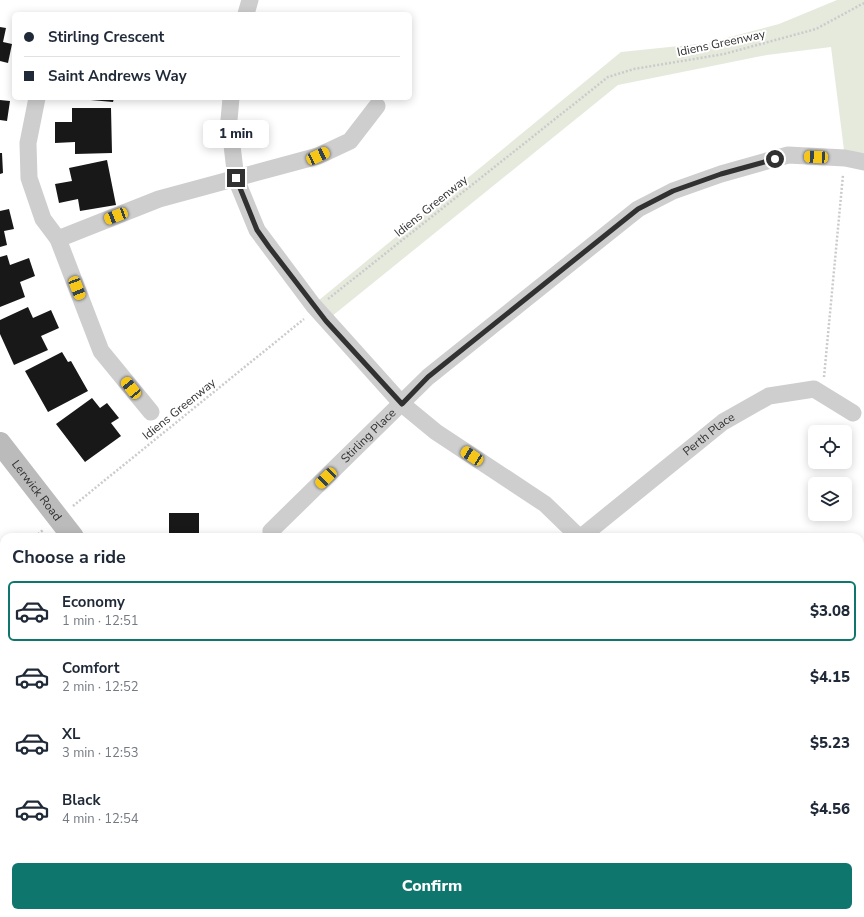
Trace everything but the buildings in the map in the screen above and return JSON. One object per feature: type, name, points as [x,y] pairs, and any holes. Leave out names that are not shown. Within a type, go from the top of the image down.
[{"type":"main road","name":"Lerwick Road","points":[[0,443],[70,533]]},
{"type":"street","points":[[247,12],[250,0]]},
{"type":"street","points":[[37,100],[28,143],[29,178],[43,219],[58,239],[101,351],[151,412]]},
{"type":"street","points":[[231,100],[229,120],[236,178],[257,230],[316,309],[402,404],[436,432],[545,504],[576,533]]},
{"type":"street","points":[[58,239],[159,199],[318,156],[350,141],[377,106]]},
{"type":"street","points":[[402,404],[428,377],[638,209],[673,191],[721,174],[788,155],[844,158],[864,162]]},
{"type":"street","name":"Perth Place","points":[[585,533],[730,419],[769,396],[814,389],[853,413]]},
{"type":"street","name":"Stirling Place","points":[[272,533],[271,531],[402,404]]},
{"type":"path","name":"Idiens Greenway","points":[[58,518],[316,309],[608,77],[634,69],[724,54],[816,29],[864,3]]},
{"type":"path","points":[[823,395],[844,158]]},
{"type":"shaded area","points":[[837,0],[864,0],[864,162],[845,158],[831,47],[767,55],[618,85],[326,321],[313,305],[621,52],[708,43],[779,24]]},
{"type":"route","points":[[236,178],[257,230],[269,247],[326,321],[402,404],[428,377],[611,229],[638,209],[673,191],[721,174],[775,159]]}]
